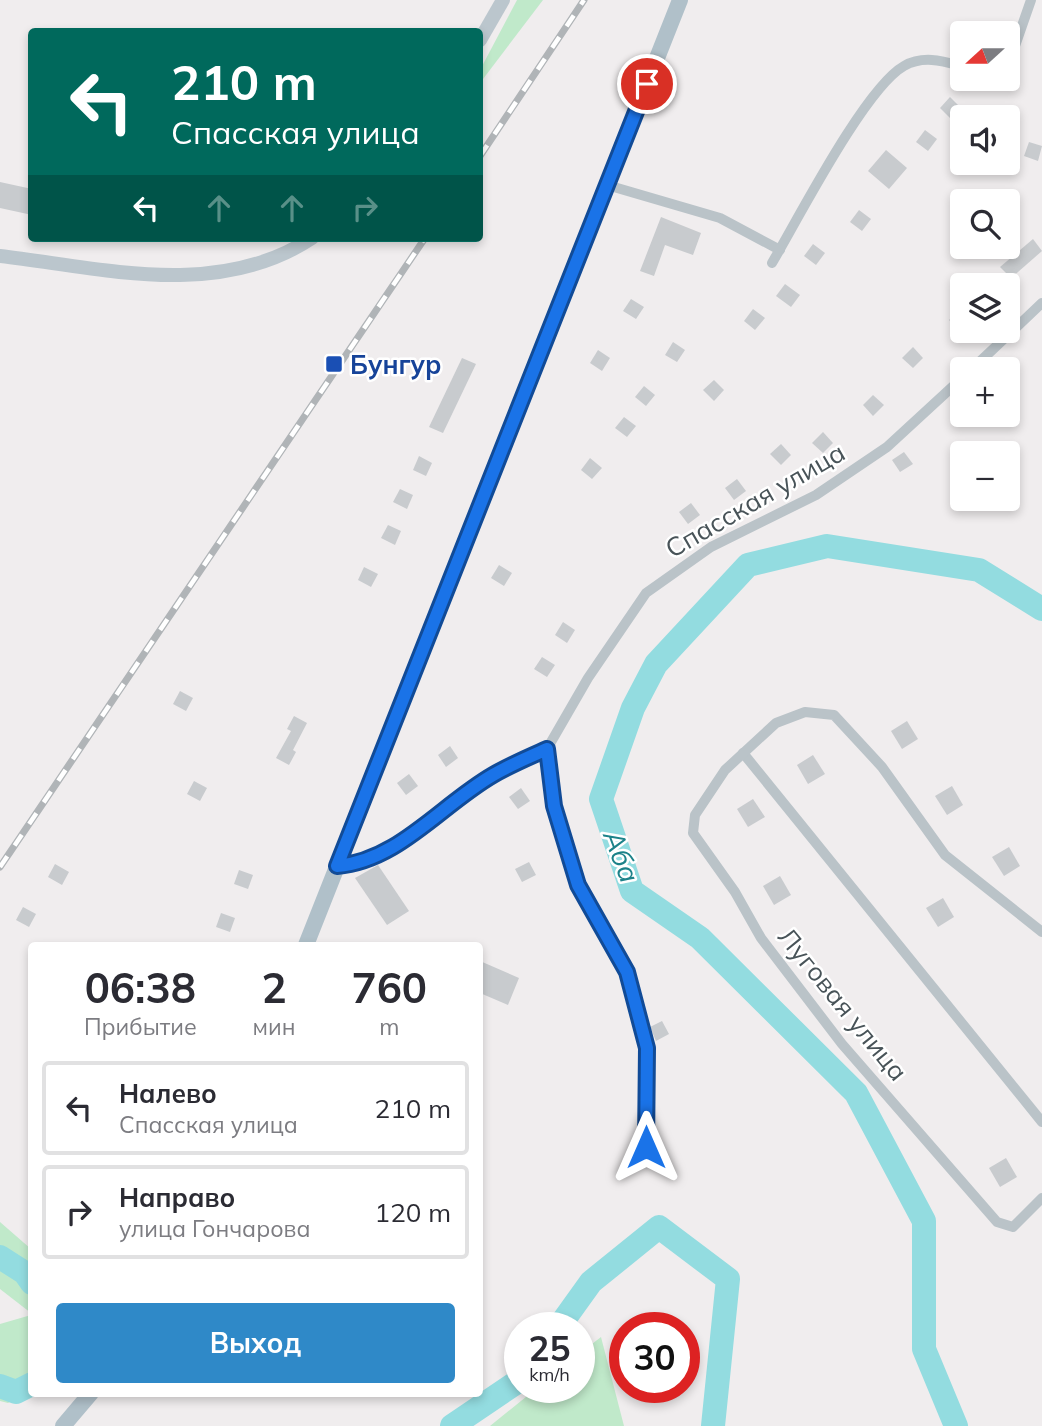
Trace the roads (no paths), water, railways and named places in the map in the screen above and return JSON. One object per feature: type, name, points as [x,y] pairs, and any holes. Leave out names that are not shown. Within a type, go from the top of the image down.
[{"type":"main road","points":[[307,942],[680,0]]},
{"type":"main road","points":[[63,1426],[88,1397]]},
{"type":"street","points":[[483,35],[503,0]]},
{"type":"street","points":[[1020,32],[1031,0]]},
{"type":"street","points":[[772,263],[876,92],[905,66],[931,59],[950,63]]},
{"type":"street","points":[[607,185],[720,218],[780,250]]},
{"type":"street","points":[[0,256],[148,275],[200,277],[254,264],[294,250],[306,242]]},
{"type":"street","points":[[985,357],[1042,303]]},
{"type":"street","name":"Спасская улица","points":[[547,749],[588,678],[646,593],[711,547],[816,495],[887,447],[950,389]]},
{"type":"street","name":"Луговая улица","points":[[1042,932],[945,855],[882,766],[834,715],[805,712],[776,723],[743,752],[701,803],[695,815],[693,833],[735,892],[761,938],[842,1044],[997,1222],[1013,1227],[1042,1198]]},
{"type":"street","points":[[337,866],[360,864],[386,853],[493,774],[547,749],[554,806],[578,885],[627,972],[647,1048],[646,1147]]},
{"type":"street","points":[[743,752],[1042,1122]]},
{"type":"waterway","name":"Аба","points":[[956,1426],[924,1349],[924,1221],[856,1093],[700,938],[632,891],[601,799],[633,708],[656,664],[748,565],[827,546],[979,570],[1042,609]]},
{"type":"waterway","name":"Аба","points":[[569,1312],[591,1282],[659,1227],[728,1279],[713,1426]]},
{"type":"waterway","points":[[0,1257],[28,1277]]},
{"type":"waterway","points":[[0,1386],[16,1392],[28,1386]]},
{"type":"waterway","name":"Аба","points":[[452,1426],[504,1391]]},
{"type":"railway","points":[[483,152],[584,0]]},
{"type":"railway","points":[[0,867],[422,242]]},
{"type":"place","name":"Бунгур","points":[[334,364]]}]
